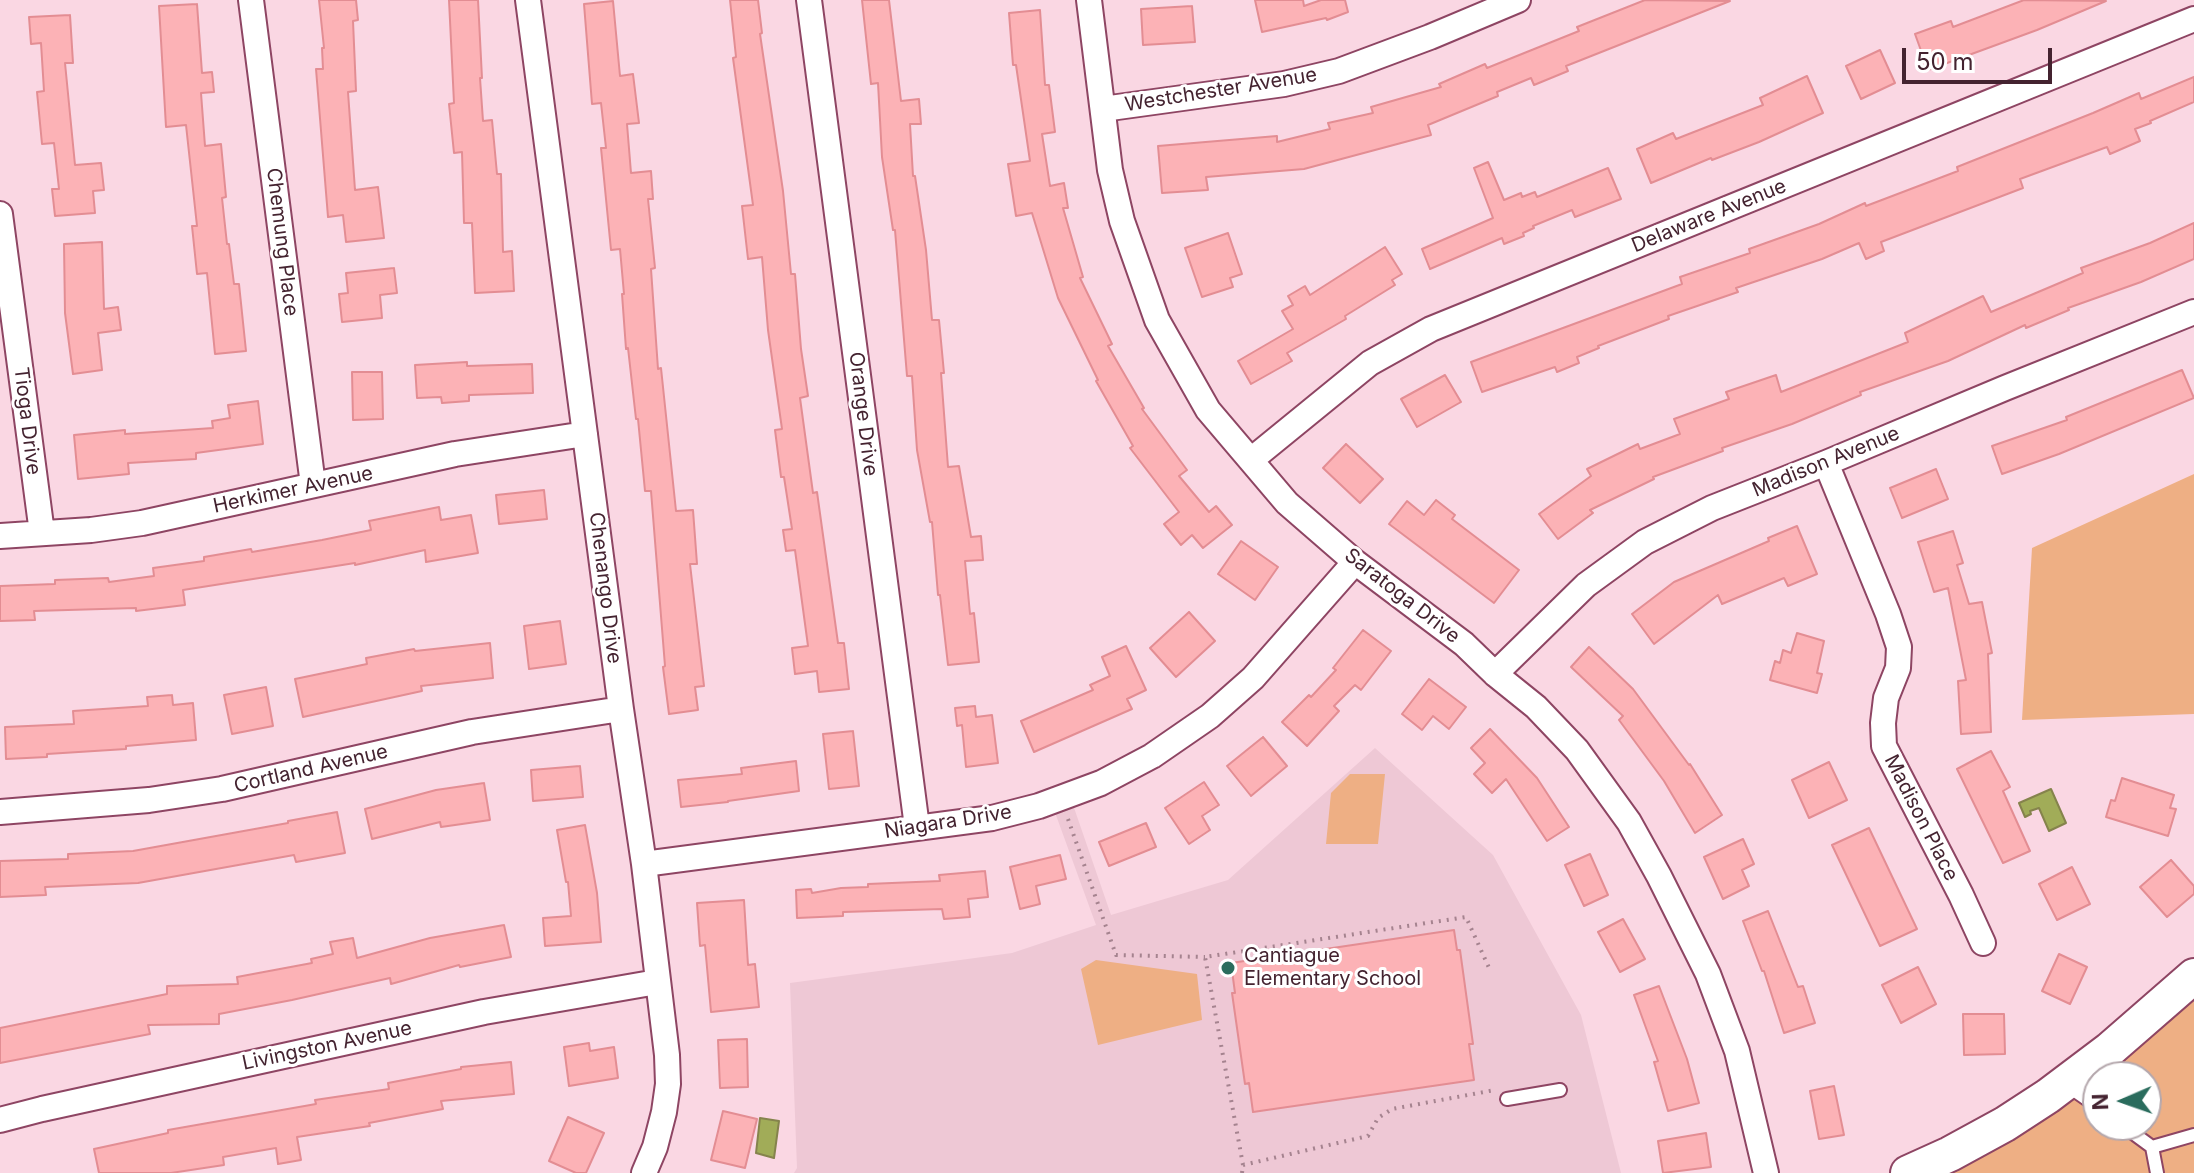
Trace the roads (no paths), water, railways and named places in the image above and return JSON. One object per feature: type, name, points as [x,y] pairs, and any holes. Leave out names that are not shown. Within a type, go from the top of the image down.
[{"type":"main road","points":[[1908,1173],[2005,1124],[2065,1083],[2109,1050],[2194,976]]},
{"type":"street","name":"Chemung Place","points":[[251,0],[313,485]]},
{"type":"street","name":"Chenango Drive","points":[[528,0],[667,1055],[668,1084],[658,1136],[644,1173]]},
{"type":"street","name":"Orange Drive","points":[[809,0],[917,827]]},
{"type":"street","name":"Saratoga Drive","points":[[1089,0],[1110,170],[1122,221],[1157,320],[1208,410],[1287,503],[1355,562],[1464,644],[1536,707],[1577,750],[1629,822],[1708,974],[1737,1051],[1766,1173]]},
{"type":"street","name":"Westchester Avenue","points":[[1103,109],[1284,84],[1339,71],[1518,0]]},
{"type":"street","name":"Delaware Avenue","points":[[1251,460],[1370,363],[1431,329],[2194,19]]},
{"type":"street","name":"Tioga Drive","points":[[0,214],[42,533]]},
{"type":"street","name":"Madison Avenue","points":[[1495,674],[1586,585],[1645,542],[1712,508],[2194,312]]},
{"type":"street","name":"Herkimer Avenue","points":[[0,536],[142,523],[455,454],[585,434]]},
{"type":"street","name":"Madison Place","points":[[1826,463],[1899,647],[1898,668],[1886,698],[1884,746],[1983,943]]},
{"type":"street","name":"Niagara Drive","points":[[644,864],[992,818],[1101,783],[1152,756],[1210,716],[1253,678],[1355,562]]},
{"type":"street","name":"Cortland Avenue","points":[[0,812],[149,800],[222,789],[472,732],[621,709]]},
{"type":"street","name":"Livingston Avenue","points":[[0,1120],[484,1012],[657,982]]},
{"type":"lane","points":[[2065,1083],[2082,1095]]},
{"type":"lane","points":[[1506,1094],[1560,1090]]},
{"type":"lane","points":[[2152,1147],[2194,1135]]},
{"type":"lane","points":[[2144,1141],[2152,1147],[2157,1173]]},
{"type":"place","name":"Cantiague Elementary School","points":[[1228,968]]}]
